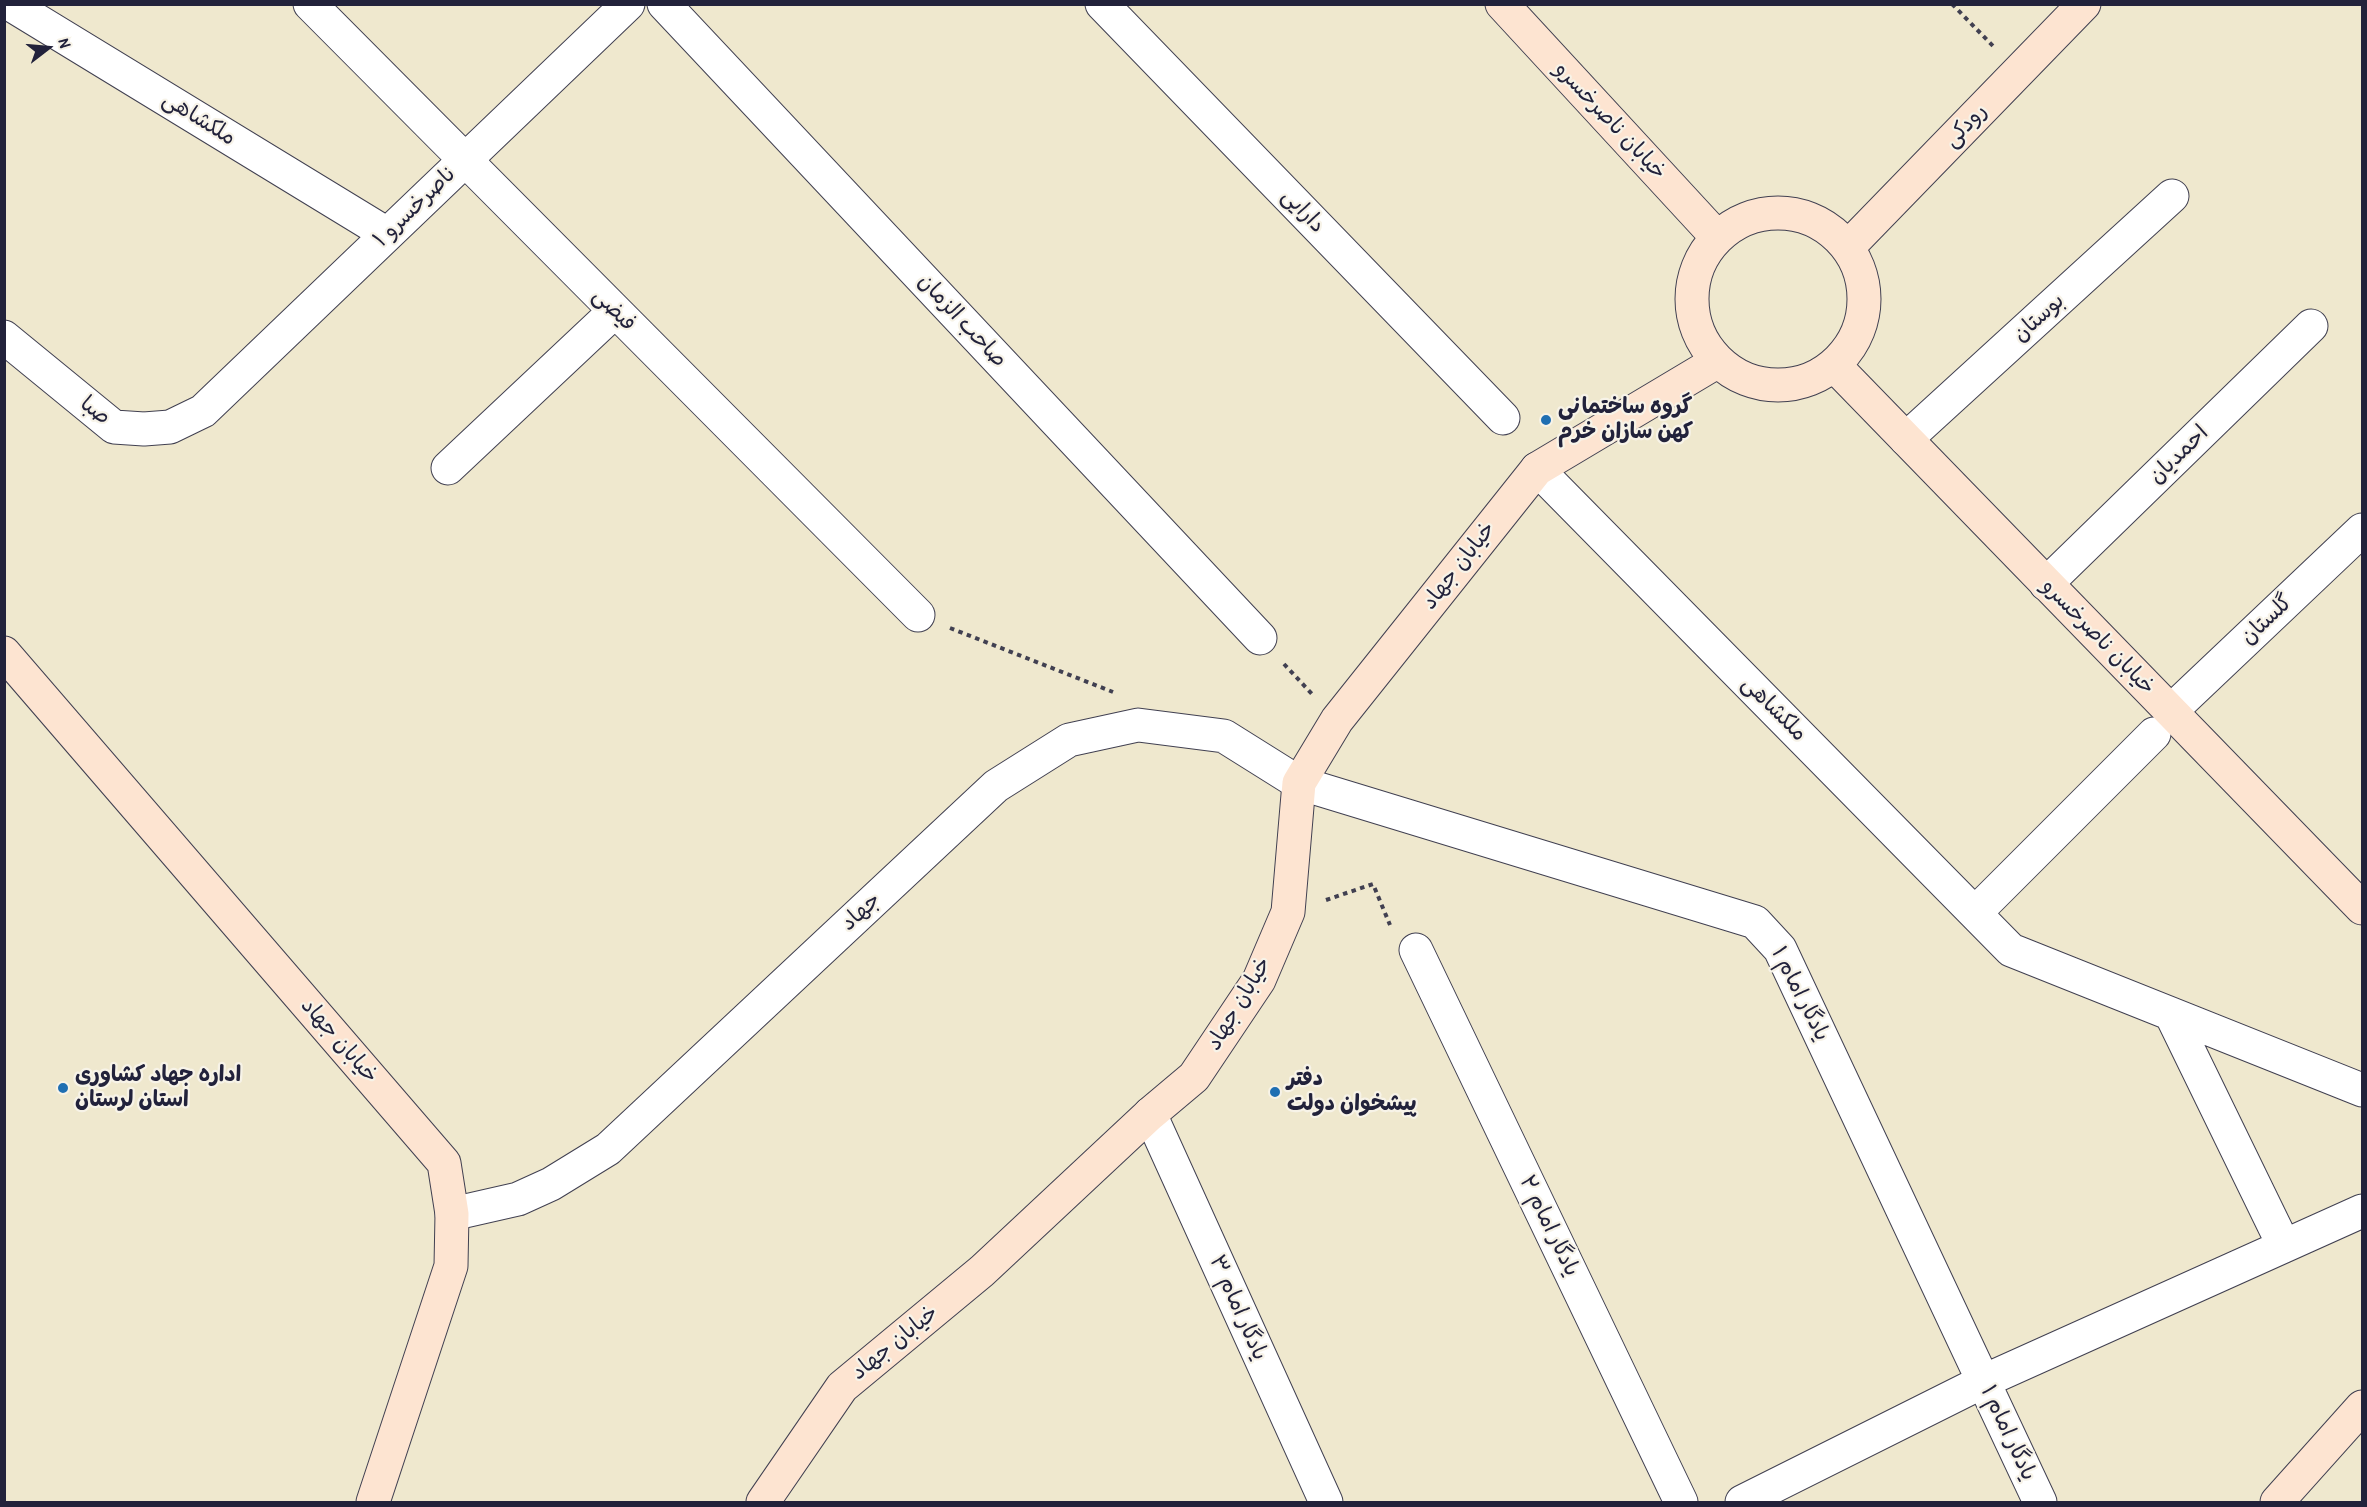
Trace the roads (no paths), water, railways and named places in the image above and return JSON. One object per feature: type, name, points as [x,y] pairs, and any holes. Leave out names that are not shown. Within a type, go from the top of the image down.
[{"type":"main road","name":"خیابان ناصرخسرو","points":[[1502,4],[1718,237]]},
{"type":"main road","name":"رودکی","points":[[1848,247],[2084,4]]},
{"type":"main road","points":[[1770,212],[1800,214],[1826,226],[1848,247],[1860,270],[1865,296],[1862,322],[1851,346],[1834,365],[1812,379],[1779,385],[1762,384],[1739,375],[1718,361],[1702,338],[1693,313],[1692,285],[1701,259],[1718,237],[1742,220],[1770,212]]},
{"type":"main road","name":"خیابان جهاد","points":[[763,1503],[842,1387],[982,1271],[1150,1114],[1194,1077],[1259,980],[1288,912],[1299,783],[1337,720],[1537,469],[1718,361]]},
{"type":"main road","name":"خیابان ناصرخسرو","points":[[1834,365],[2046,584],[2162,723],[2362,908]]},
{"type":"main road","name":"خیابان جهاد","points":[[4,652],[444,1163],[452,1214],[451,1266],[373,1503]]},
{"type":"main road","points":[[2277,1503],[2362,1407]]},
{"type":"street","name":"ملکشاهی","points":[[10,4],[387,234]]},
{"type":"street","name":"فیضی","points":[[310,4],[918,615]]},
{"type":"street","name":"ناصرخسرو ۱","points":[[203,411],[628,4]]},
{"type":"street","name":"صاحب الزمان","points":[[664,4],[1260,638]]},
{"type":"street","name":"دارایی","points":[[1102,4],[1503,418]]},
{"type":"street","name":"بوستان","points":[[1906,439],[2172,196]]},
{"type":"street","points":[[448,468],[615,311]]},
{"type":"street","name":"احمدیان","points":[[2046,584],[2312,326]]},
{"type":"street","name":"صبا","points":[[4,337],[114,427],[144,429],[170,427],[203,411]]},
{"type":"street","name":"ملکشاهی","points":[[1537,469],[2010,950],[2171,1014]]},
{"type":"street","name":"گلستان","points":[[1975,913],[2162,723],[2362,530]]},
{"type":"street","name":"جهاد","points":[[452,1214],[518,1199],[551,1184],[608,1149],[996,786],[1069,740],[1138,725],[1224,736],[1299,783]]},
{"type":"street","name":"یادگار امام ۱","points":[[1299,783],[1755,921],[1780,949],[2040,1503]]},
{"type":"street","name":"یادگار امام ۲","points":[[1416,950],[1681,1503]]},
{"type":"street","points":[[2171,1014],[2284,1246]]},
{"type":"street","points":[[2171,1014],[2362,1089]]},
{"type":"street","name":"یادگار امام ۳","points":[[1150,1114],[1326,1503]]},
{"type":"street","points":[[1742,1503],[1984,1381],[2362,1211]]},
{"type":"place","name":"گروه ساختمانی کهن سازان خرم","points":[[1546,420]]},
{"type":"place","name":"اداره جهاد کشاوری استان لرستان","points":[[63,1088]]},
{"type":"place","name":"دفتر پیشخوان دولت","points":[[1275,1092]]}]
